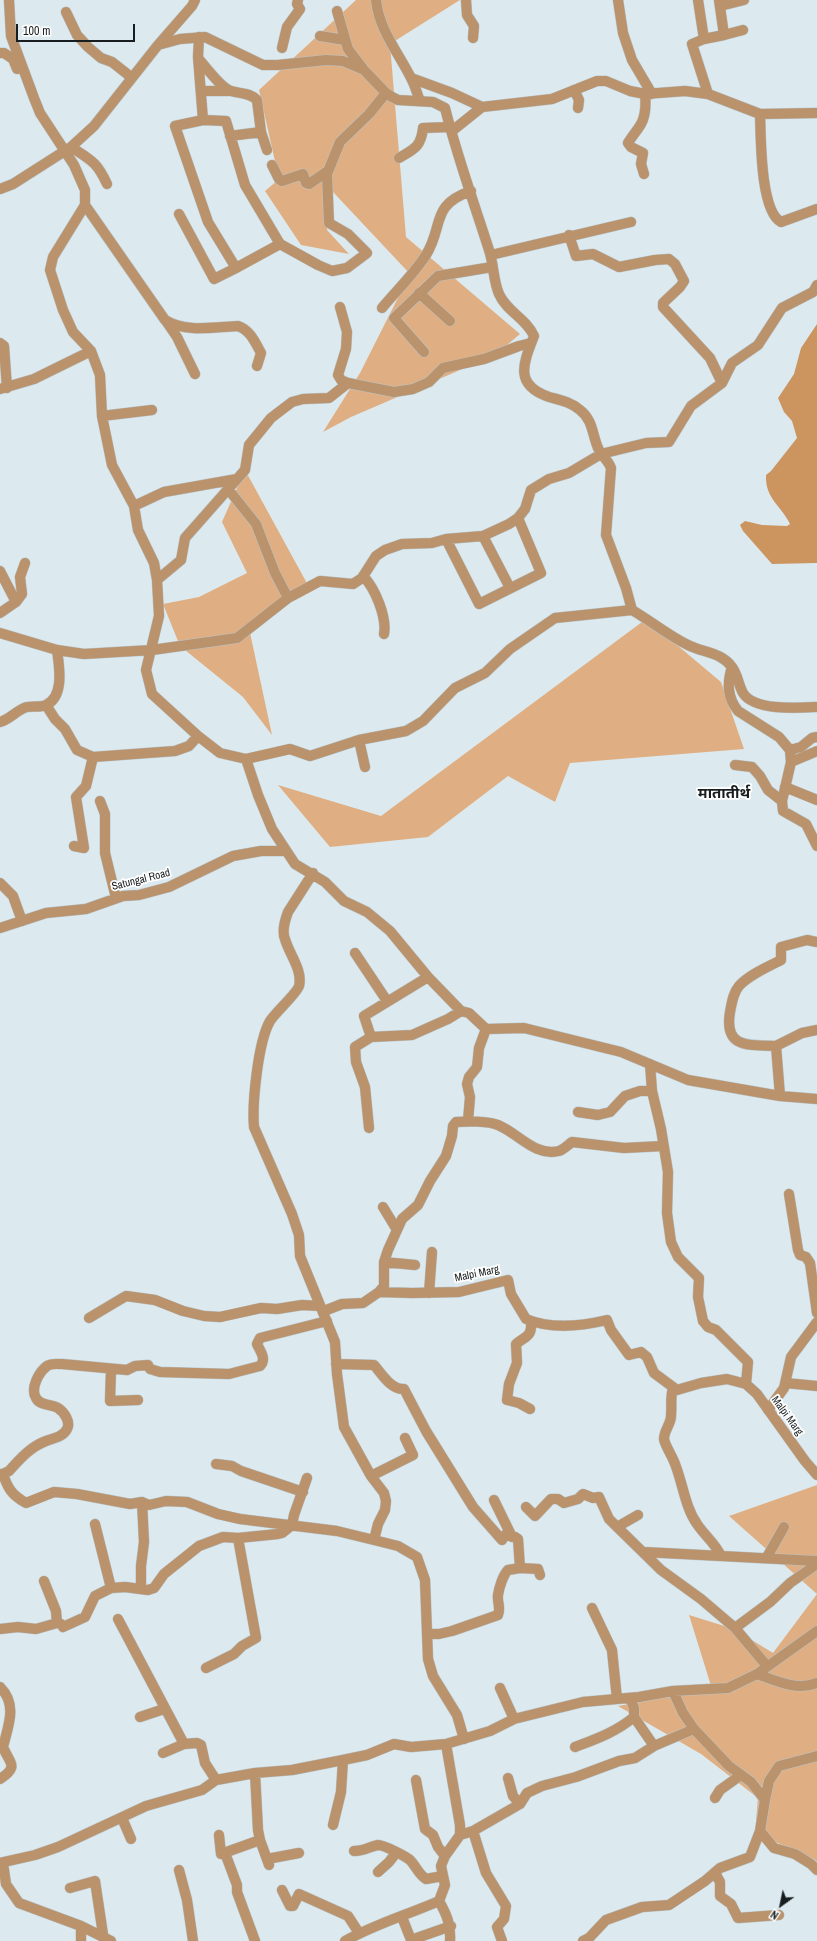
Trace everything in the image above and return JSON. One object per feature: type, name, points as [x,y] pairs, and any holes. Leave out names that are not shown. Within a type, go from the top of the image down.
[{"type":"street","points":[[9,0],[12,36],[34,98],[40,113],[68,149],[85,190],[85,206],[53,258],[50,270],[63,310],[73,332],[91,351],[100,375],[102,416],[112,465],[134,506],[138,530],[154,563],[157,580],[159,616],[146,670],[152,694],[198,736],[220,753],[246,759],[290,749],[310,756],[360,740],[406,730],[423,721],[456,688],[485,673],[510,649],[555,618],[632,610],[689,645],[713,653],[727,660],[737,675],[742,692],[747,698],[754,702],[790,708],[817,707]]},
{"type":"street","points":[[0,189],[13,184],[68,149],[94,126],[131,77],[192,6],[195,0]]},
{"type":"street","points":[[282,48],[287,27],[300,10],[297,4],[298,0]]},
{"type":"street","points":[[376,0],[377,10],[390,44],[411,78],[420,101]]},
{"type":"street","points":[[466,0],[467,15],[474,26],[473,38]]},
{"type":"street","points":[[618,0],[623,33],[632,60],[648,94],[641,124],[628,143],[631,147],[643,153],[641,164],[644,174]]},
{"type":"street","points":[[698,0],[704,39]]},
{"type":"street","points":[[724,35],[719,3],[744,0]]},
{"type":"street","points":[[337,11],[348,49],[364,70],[386,93],[398,100],[433,102],[445,108],[491,255],[495,281],[505,304],[530,326],[534,336],[524,363],[524,377],[535,391],[568,403],[581,410],[588,418],[598,450],[608,460],[611,468],[606,535],[626,588],[632,610]]},
{"type":"street","points":[[66,12],[77,35],[88,47],[101,58],[112,62],[131,77]]},
{"type":"street","points":[[708,94],[692,44],[704,39],[743,30]]},
{"type":"street","points":[[320,36],[345,40]]},
{"type":"street","points":[[158,45],[180,39],[199,37],[210,39],[263,65],[326,60],[343,61],[364,70]]},
{"type":"street","points":[[199,37],[198,58],[203,120]]},
{"type":"street","points":[[0,53],[4,52],[13,59],[26,94],[34,98]]},
{"type":"street","points":[[198,58],[207,70],[229,91]]},
{"type":"street","points":[[411,78],[452,92],[482,108]]},
{"type":"street","points":[[399,158],[418,146],[423,128],[451,129],[482,108],[552,99],[597,81],[606,81],[630,92],[648,94],[685,91],[708,94],[760,114],[817,113]]},
{"type":"street","points":[[574,90],[579,100],[578,108]]},
{"type":"street","points":[[201,91],[229,91],[249,94],[257,100],[261,132],[267,150]]},
{"type":"street","points":[[236,268],[208,222],[175,126],[203,120],[226,121],[245,185],[280,244],[332,271],[347,268],[367,253],[348,234],[329,222],[328,171],[340,142],[369,114],[386,93]]},
{"type":"street","points":[[760,114],[761,161],[772,215],[780,222],[817,209]]},
{"type":"street","points":[[230,136],[261,132]]},
{"type":"street","points":[[68,149],[93,162],[99,168],[107,184]]},
{"type":"street","points":[[272,165],[279,179],[282,181],[304,174],[306,183],[309,184],[328,171]]},
{"type":"street","points":[[424,352],[394,318],[379,308],[426,255],[444,206],[459,195],[471,191]]},
{"type":"street","points":[[85,206],[177,337],[195,374]]},
{"type":"street","points":[[178,214],[214,279],[280,244]]},
{"type":"street","points":[[491,255],[631,222]]},
{"type":"street","points":[[569,236],[576,256],[593,254],[619,267],[655,260],[669,259],[675,264],[684,281],[680,287],[662,303],[663,307],[710,358],[722,383]]},
{"type":"street","points":[[394,318],[438,276],[492,266]]},
{"type":"street","points":[[0,633],[57,650],[84,654],[152,650],[237,638],[288,598],[320,581],[353,584],[363,576],[376,556],[385,550],[402,544],[432,543],[446,539],[483,536],[509,524],[518,518],[525,508],[531,490],[549,479],[569,473],[601,454],[646,443],[669,442],[691,406],[722,383],[732,363],[758,345],[782,308],[813,292],[817,285]]},
{"type":"street","points":[[419,293],[450,321]]},
{"type":"street","points":[[340,307],[347,332],[346,349],[338,375],[341,380],[348,383],[394,392],[413,389],[429,382],[443,368],[484,359],[518,346],[531,343]]},
{"type":"street","points":[[165,320],[174,326],[185,329],[238,326],[243,328],[251,336],[261,353],[257,366]]},
{"type":"street","points":[[0,343],[4,346],[6,354],[4,388],[34,379],[91,351]]},
{"type":"street","points":[[157,580],[181,560],[185,538],[245,470],[249,445],[271,418],[292,402],[303,399],[329,398],[348,383]]},
{"type":"street","points":[[102,416],[152,410]]},
{"type":"street","points":[[134,506],[164,492],[237,479]]},
{"type":"street","points":[[228,489],[256,524],[275,573],[288,598]]},
{"type":"street","points":[[446,539],[479,604],[541,573],[518,518]]},
{"type":"street","points":[[483,536],[510,588]]},
{"type":"street","points":[[0,613],[16,602],[22,594],[20,577],[25,563]]},
{"type":"street","points":[[0,571],[16,602]]},
{"type":"street","points":[[363,576],[371,583],[386,623],[384,634]]},
{"type":"street","points":[[0,722],[10,719],[25,708],[46,705],[56,695],[58,686],[57,650]]},
{"type":"street","points":[[732,667],[728,682],[733,705],[738,711],[779,737],[790,750],[791,762],[782,801],[782,811],[806,824],[817,846]]},
{"type":"street","points":[[46,705],[55,719],[65,729],[77,750],[93,757],[175,751],[189,746],[198,736]]},
{"type":"street","points":[[790,750],[801,747],[812,738],[817,737]]},
{"type":"street","points":[[360,740],[365,768]]},
{"type":"street","points":[[791,762],[817,751]]},
{"type":"street","points":[[74,846],[84,848],[76,796],[86,786],[93,757]]},
{"type":"street","points":[[246,759],[258,795],[272,829],[285,851],[296,864],[313,873],[344,900],[367,912],[390,931],[428,977],[461,1011],[469,1013],[486,1029],[524,1028],[621,1052],[688,1080],[780,1096],[817,1099]]},
{"type":"street","points":[[735,765],[752,767],[760,776],[768,790],[782,801]]},
{"type":"street","points":[[785,786],[817,800]]},
{"type":"street","points":[[100,801],[105,814],[105,853],[116,898]]},
{"type":"street","name":"Satungal Road","points":[[0,928],[46,913],[86,909],[116,898],[170,887],[233,856],[261,851],[285,851]]},
{"type":"street","points":[[313,873],[288,912],[286,918],[284,938],[300,975],[299,987],[276,1013],[265,1033],[261,1045],[253,1112],[254,1127],[292,1214],[299,1233],[300,1256],[335,1342],[336,1364],[344,1427],[371,1476],[384,1493],[386,1501],[385,1510],[378,1524],[374,1540]]},
{"type":"street","points":[[0,882],[13,896],[22,921]]},
{"type":"street","points":[[817,942],[807,940],[781,947],[781,960],[752,976],[740,985],[734,993],[728,1025],[729,1032],[734,1038],[743,1043],[752,1045],[776,1046],[802,1033],[817,1030]]},
{"type":"street","points":[[355,953],[387,1001]]},
{"type":"street","points":[[371,1037],[364,1016],[428,977]]},
{"type":"street","points":[[369,1128],[365,1087],[356,1062],[355,1046],[371,1037],[412,1035],[448,1019],[461,1011]]},
{"type":"street","points":[[468,1121],[470,1097],[467,1084],[469,1077],[476,1067],[479,1048],[486,1029]]},
{"type":"street","points":[[776,1046],[780,1096]]},
{"type":"street","points":[[650,1064],[652,1091],[662,1129],[663,1146],[668,1172],[667,1213],[671,1242],[678,1257],[699,1278],[698,1297],[703,1321],[708,1327],[716,1330],[748,1362],[746,1384]]},
{"type":"street","points":[[578,1112],[598,1115],[610,1112],[625,1096],[640,1091],[652,1091]]},
{"type":"street","points":[[89,1318],[126,1296],[155,1300],[183,1311],[204,1316],[220,1317],[261,1308],[277,1309],[302,1305],[322,1308],[342,1304],[363,1303],[379,1292],[384,1286],[384,1262],[397,1230],[402,1219],[418,1205],[446,1156],[452,1136],[453,1126],[456,1122],[468,1121],[498,1125],[535,1148],[549,1151],[560,1150],[572,1142],[624,1148],[663,1146]]},
{"type":"street","points":[[789,1194],[798,1250],[800,1255],[806,1257],[810,1263],[817,1313]]},
{"type":"street","points":[[383,1207],[397,1230]]},
{"type":"street","points":[[430,1293],[432,1252]]},
{"type":"street","points":[[384,1262],[414,1265]]},
{"type":"street","name":"Malpi Marg","points":[[379,1292],[459,1292],[508,1280],[511,1294],[522,1315],[531,1321]]},
{"type":"street","points":[[530,1409],[519,1403],[507,1400],[509,1384],[517,1362],[516,1344],[527,1337],[532,1330],[531,1321],[561,1326],[591,1324],[607,1320],[611,1330],[629,1355],[641,1352],[647,1357],[654,1373],[673,1388],[671,1400],[672,1417],[665,1430],[664,1440],[676,1466],[688,1501],[687,1507],[697,1525],[717,1547],[721,1556]]},
{"type":"street","points":[[327,1321],[260,1338],[257,1344],[264,1359],[263,1363],[260,1366],[229,1374],[160,1372],[150,1369],[148,1365],[136,1366],[127,1370],[62,1364],[52,1364],[47,1366],[36,1380],[34,1391],[35,1397],[42,1403],[58,1408],[68,1421],[68,1428],[62,1436],[34,1446],[9,1471],[2,1474],[7,1487],[16,1497],[26,1503],[54,1492],[77,1494],[130,1504],[142,1502],[149,1505],[166,1501],[187,1502],[218,1514],[240,1519],[337,1531],[398,1546],[417,1557],[425,1580],[428,1659],[433,1676],[457,1715],[464,1739]]},
{"type":"street","points":[[768,1410],[786,1383],[791,1357],[817,1322]]},
{"type":"street","points":[[336,1364],[374,1365],[391,1385],[398,1390],[404,1390],[426,1431],[473,1507],[502,1540],[505,1535],[518,1539],[520,1568]]},
{"type":"street","points":[[111,1369],[110,1401],[138,1400]]},
{"type":"street","name":"Malpi Marg","points":[[673,1388],[680,1390],[701,1382],[727,1378],[746,1384],[757,1394],[805,1461],[817,1474]]},
{"type":"street","points":[[786,1383],[817,1386]]},
{"type":"street","points":[[371,1476],[413,1455],[405,1438]]},
{"type":"street","points":[[216,1464],[232,1466],[241,1471],[303,1492]]},
{"type":"street","points":[[0,1629],[18,1627],[36,1629],[58,1624],[61,1624],[63,1627],[81,1620],[88,1613],[95,1596],[111,1588],[125,1587],[148,1590],[154,1588],[164,1574],[195,1548],[223,1538],[278,1534],[292,1525],[307,1478]]},
{"type":"street","points":[[526,1507],[535,1516],[551,1498],[566,1503],[577,1500],[580,1495],[585,1494],[593,1498],[599,1498],[609,1519],[661,1570],[701,1599],[735,1628],[767,1666]]},
{"type":"street","points":[[494,1500],[512,1537]]},
{"type":"street","points":[[141,1589],[141,1566],[144,1542],[142,1502]]},
{"type":"street","points":[[617,1527],[638,1515]]},
{"type":"street","points":[[95,1524],[111,1588]]},
{"type":"street","points":[[768,1557],[784,1527]]},
{"type":"street","points":[[206,1668],[234,1654],[242,1646],[256,1638],[238,1538]]},
{"type":"street","points":[[644,1552],[768,1557],[817,1563]]},
{"type":"street","points":[[735,1628],[770,1602],[790,1583],[817,1563]]},
{"type":"street","points":[[426,1634],[439,1634],[452,1631],[498,1615],[500,1610],[498,1595],[504,1575],[508,1570],[520,1568],[538,1569],[540,1575]]},
{"type":"street","points":[[44,1581],[56,1611],[58,1624]]},
{"type":"street","points":[[592,1608],[612,1650],[617,1698]]},
{"type":"street","points":[[118,1619],[164,1709],[184,1744]]},
{"type":"street","points":[[106,1940],[81,1926],[19,1903],[3,1885],[1,1863],[35,1855],[58,1847],[146,1806],[202,1790],[216,1780],[255,1773],[292,1770],[343,1760],[367,1755],[394,1744],[411,1747],[446,1744],[490,1731],[514,1718],[583,1702],[630,1698],[673,1691],[728,1688],[757,1674],[817,1631]]},
{"type":"street","points":[[757,1674],[783,1684],[808,1686],[817,1683]]},
{"type":"street","points":[[0,1687],[10,1699],[12,1715],[5,1733],[3,1747],[12,1761],[12,1766],[10,1771],[0,1779]]},
{"type":"street","points":[[500,1688],[514,1718]]},
{"type":"street","points":[[673,1691],[683,1713],[694,1729],[729,1766],[751,1782],[765,1800]]},
{"type":"street","points":[[630,1698],[634,1708],[634,1717],[654,1746]]},
{"type":"street","points":[[140,1717],[164,1709]]},
{"type":"street","points":[[575,1748],[606,1736],[622,1727],[634,1717]]},
{"type":"street","points":[[460,1834],[473,1831],[520,1804],[527,1793],[542,1786],[576,1777],[619,1761],[635,1758],[654,1746],[694,1729]]},
{"type":"street","points":[[163,1753],[184,1744],[197,1742],[201,1745],[205,1764],[216,1780]]},
{"type":"street","points":[[345,1941],[377,1924],[402,1917],[439,1901],[446,1885],[441,1866],[445,1856],[460,1834],[460,1825],[446,1744]]},
{"type":"street","points":[[582,1941],[589,1938],[606,1920],[642,1907],[669,1905],[720,1868],[750,1857],[760,1831],[769,1781],[779,1766],[817,1756]]},
{"type":"street","points":[[333,1825],[341,1792],[343,1760]]},
{"type":"street","points":[[255,1773],[258,1830],[268,1862],[299,1853]]},
{"type":"street","points":[[716,1798],[720,1790],[741,1775]]},
{"type":"street","points":[[508,1778],[513,1796],[520,1804]]},
{"type":"street","points":[[416,1780],[425,1829],[433,1835],[438,1847],[445,1856]]},
{"type":"street","points":[[122,1818],[131,1839]]},
{"type":"street","points":[[473,1831],[486,1873],[506,1906],[504,1919],[498,1927],[502,1941]]},
{"type":"street","points":[[760,1831],[774,1848],[794,1854],[811,1864],[817,1870]]},
{"type":"street","points":[[219,1836],[221,1854],[260,1840]]},
{"type":"street","points":[[354,1851],[364,1851],[377,1845],[384,1846],[410,1860],[421,1876],[426,1879],[443,1876]]},
{"type":"street","points":[[378,1872],[389,1862],[396,1852]]},
{"type":"street","points":[[225,1853],[237,1884],[237,1892],[255,1941]]},
{"type":"street","points":[[179,1870],[187,1900],[193,1941]]},
{"type":"street","points":[[715,1872],[720,1882],[720,1896],[731,1904],[738,1918],[779,1916]]},
{"type":"street","points":[[70,1888],[95,1881],[106,1940]]},
{"type":"street","points":[[282,1890],[290,1906],[294,1906],[299,1894],[302,1895],[316,1903],[348,1916],[359,1933]]},
{"type":"street","points":[[439,1901],[451,1926],[450,1941]]},
{"type":"street","points":[[402,1917],[411,1940],[451,1926]]},
{"type":"street","points":[[81,1926],[81,1941]]},
{"type":"shaded area","points":[[356,0],[460,0],[390,44],[406,237],[520,334],[495,355],[351,417],[323,432],[360,373],[410,274],[333,192],[327,230],[349,254],[301,245],[265,191],[279,179],[259,90]]},
{"type":"shaded area","points":[[817,324],[817,563],[772,564],[743,531],[740,525],[745,521],[762,525],[787,526],[790,524],[768,490],[766,475],[771,471],[797,438],[792,421],[784,412],[778,398],[794,374],[801,348]]},
{"type":"shaded area","points":[[245,470],[309,587],[249,628],[272,735],[243,697],[180,646],[163,604],[199,597],[247,573],[222,522]]},
{"type":"shaded area","points":[[646,619],[721,682],[744,749],[570,763],[555,802],[508,776],[428,837],[330,847],[278,785],[381,816]]},
{"type":"shaded area","points":[[817,1485],[817,1594],[729,1516]]},
{"type":"shaded area","points":[[817,1594],[817,1862],[814,1859],[755,1833],[758,1798],[701,1754],[618,1706],[712,1689],[689,1615],[734,1629],[773,1653]]},
{"type":"district","name":"मातातीर्थ","points":[[724,794]]}]
